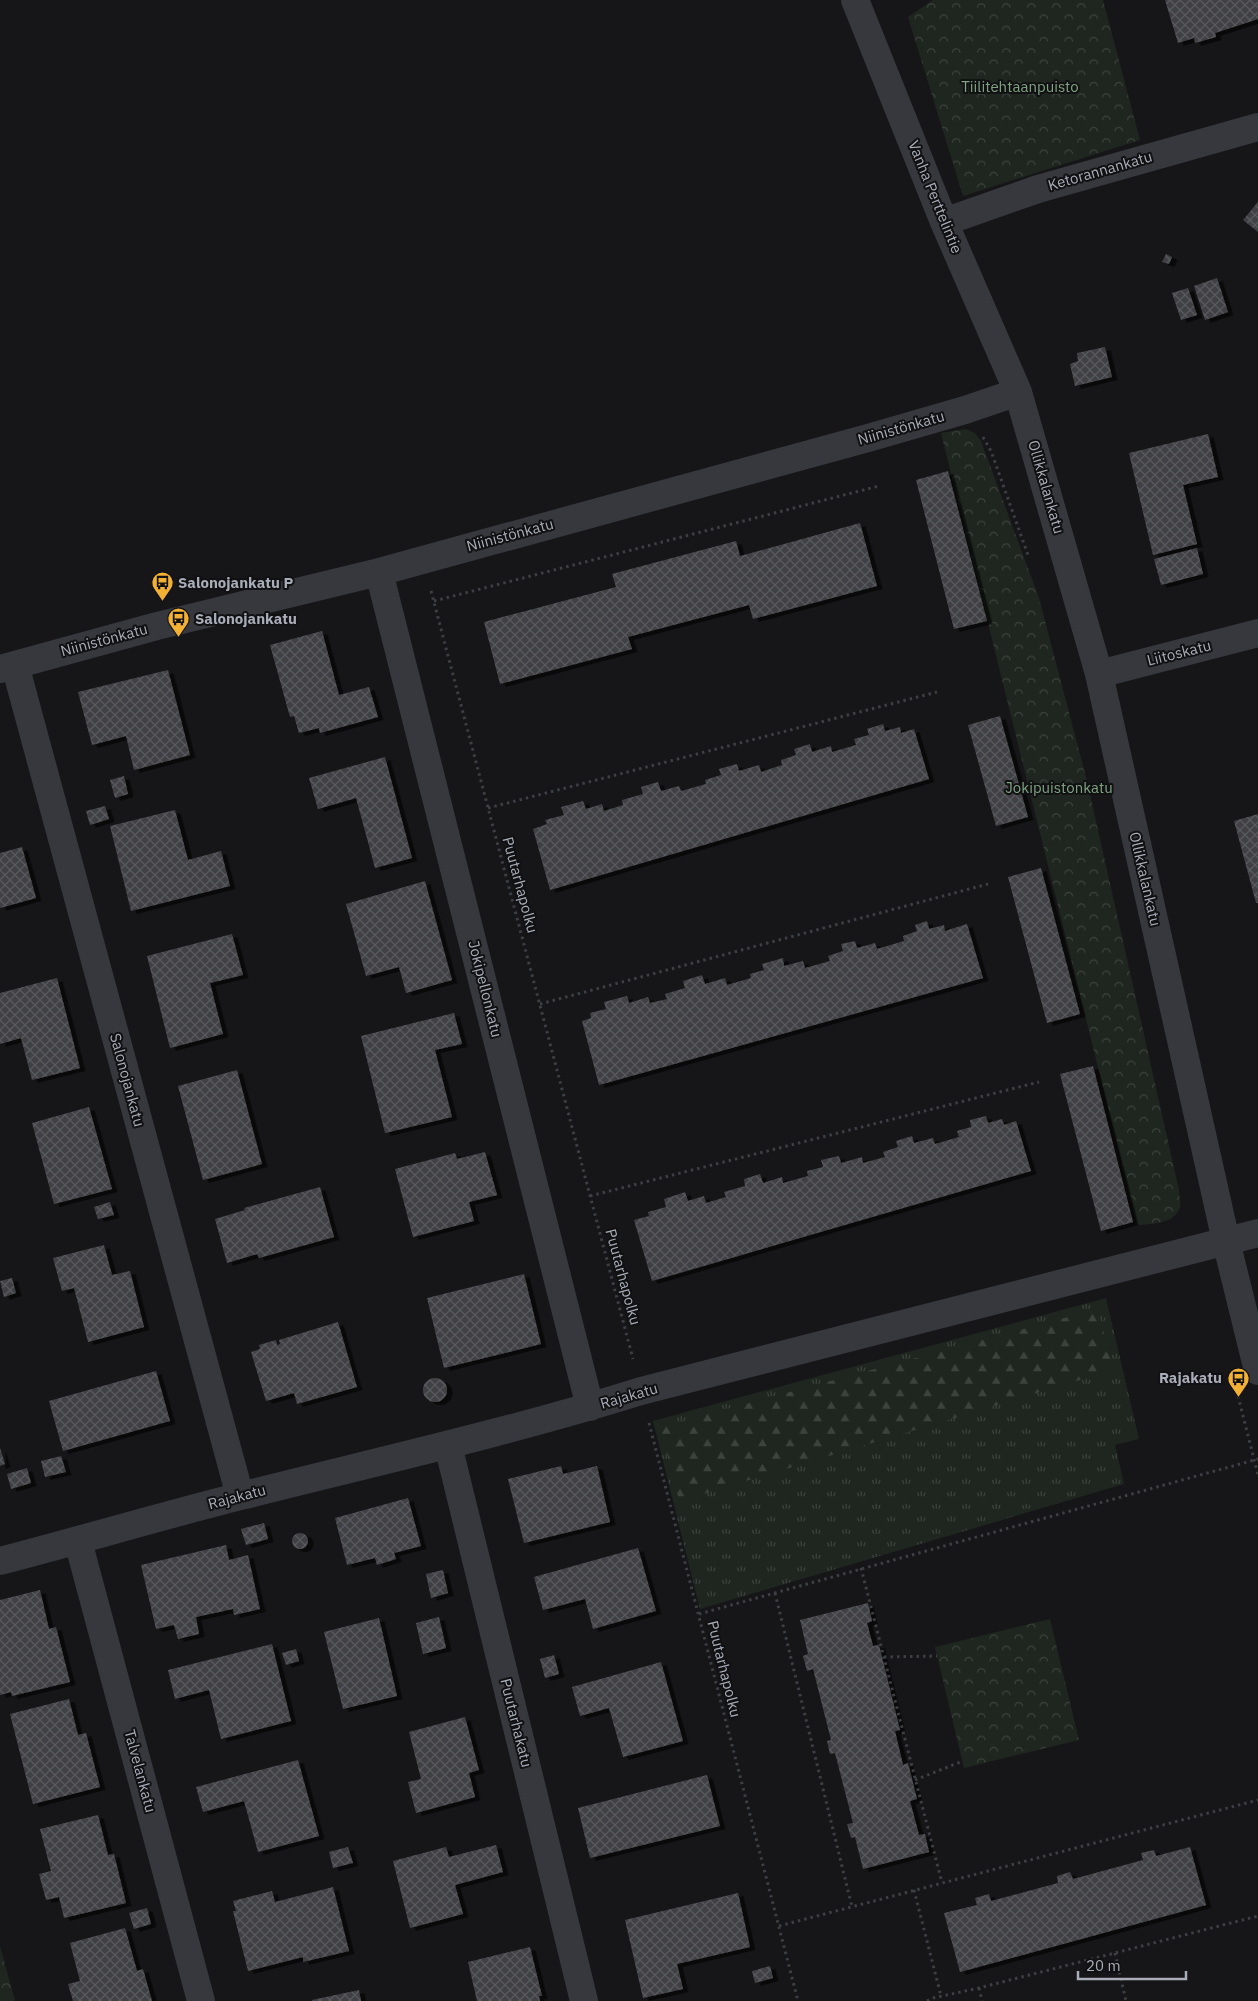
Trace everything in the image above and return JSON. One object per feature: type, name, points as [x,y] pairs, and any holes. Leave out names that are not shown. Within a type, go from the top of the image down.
[{"type":"street","name":"Vanha Perttelintie","points":[[855,0],[944,222],[1018,392]]},
{"type":"street","name":"Ketorannankatu","points":[[944,222],[1038,189],[1258,126]]},
{"type":"street","name":"Niinistönkatu","points":[[8,667],[157,626],[379,572],[868,438],[1018,392]]},
{"type":"street","name":"Ollikkalankatu","points":[[1018,392],[1099,674],[1226,1241],[1258,1371]]},
{"type":"street","name":"Jokipellonkatu","points":[[379,572],[590,1407]]},
{"type":"street","name":"Liitoskatu","points":[[1099,674],[1258,633]]},
{"type":"street","name":"Salonojankatu","points":[[8,667],[240,1496]]},
{"type":"street","name":"Rajakatu","points":[[0,1561],[240,1496],[448,1445],[590,1407],[641,1391],[1258,1233]]},
{"type":"street","name":"Puutarhakatu","points":[[448,1445],[584,2001]]},
{"type":"street","name":"Talvelankatu","points":[[78,1541],[201,2001]]},
{"type":"path","points":[[434,601],[880,486]]},
{"type":"path","name":"Puutarhapolku","points":[[424,559],[798,2001]]},
{"type":"path","points":[[488,808],[937,692]]},
{"type":"path","points":[[540,1004],[988,884]]},
{"type":"path","points":[[590,1196],[1039,1082]]},
{"type":"path","points":[[698,1614],[1258,1459]]},
{"type":"path","points":[[861,1568],[942,1883]]},
{"type":"path","points":[[775,1593],[852,1907]]},
{"type":"path","points":[[884,1658],[937,1656]]},
{"type":"path","points":[[915,1780],[963,1761]]},
{"type":"path","points":[[779,1926],[1258,1800]]},
{"type":"path","points":[[914,1890],[941,1996]]},
{"type":"path","points":[[927,2001],[1258,1916]]},
{"type":"path","points":[[1115,1953],[1126,2001]]},
{"type":"path","points":[[978,1988],[982,2001]]},
{"type":"green space","name":"Tiilitehtaanpuisto","points":[[933,0],[1103,0],[1140,140],[963,196],[908,17]]},
{"type":"green space","name":"Jokipuistonkatu","points":[[966,429],[975,433],[981,441],[1039,598],[1087,781],[1179,1190],[1180,1207],[1177,1213],[1162,1222],[1137,1225],[941,433]]},
{"type":"green space","points":[[1106,1298],[1139,1439],[1115,1445],[1124,1484],[700,1609],[653,1421]]},
{"type":"green space","points":[[1098,1309],[1113,1370],[680,1501],[660,1427]]},
{"type":"green space","points":[[1050,1619],[1079,1740],[964,1768],[935,1647]]},
{"type":"green space","points":[[0,1946],[15,2001],[0,2001]]},
{"type":"building","points":[[1165,0],[1258,0],[1258,19],[1215,33],[1216,37],[1195,43],[1194,38],[1178,43]]},
{"type":"building","points":[[1258,202],[1258,232],[1243,220]]},
{"type":"building","points":[[1166,254],[1172,257],[1169,264],[1162,262]]},
{"type":"building","points":[[1217,278],[1228,312],[1205,320],[1194,286]]},
{"type":"building","points":[[1188,288],[1197,315],[1181,320],[1172,293]]},
{"type":"building","points":[[1105,347],[1112,377],[1075,386],[1070,364],[1078,361],[1077,353]]},
{"type":"building","points":[[1208,434],[1218,477],[1183,485],[1197,544],[1153,555],[1129,453]]},
{"type":"building","points":[[948,471],[987,621],[954,629],[916,480]]},
{"type":"building","points":[[860,523],[877,586],[753,619],[749,605],[628,637],[632,649],[500,684],[484,622],[616,587],[612,574],[736,541],[740,556]]},
{"type":"building","points":[[1197,548],[1203,574],[1161,585],[1154,559]]},
{"type":"building","points":[[322,631],[339,695],[369,687],[378,717],[320,733],[319,728],[299,733],[294,716],[290,717],[270,645]]},
{"type":"building","points":[[168,670],[190,755],[134,770],[126,736],[92,745],[78,692]]},
{"type":"building","points":[[1000,716],[1028,817],[996,826],[968,725]]},
{"type":"building","points":[[883,724],[885,731],[900,727],[901,733],[914,729],[929,779],[550,890],[533,829],[547,824],[545,820],[564,815],[561,807],[583,801],[586,809],[602,804],[604,811],[623,805],[622,800],[643,794],[641,787],[658,782],[661,791],[679,786],[681,791],[706,784],[705,780],[721,775],[719,769],[737,764],[739,771],[759,765],[761,772],[782,765],[781,760],[796,755],[794,749],[810,744],[812,752],[831,746],[832,752],[856,745],[854,739],[869,735],[867,729]]},
{"type":"building","points":[[385,757],[412,858],[375,868],[356,798],[318,809],[309,778]]},
{"type":"building","points":[[124,776],[128,794],[115,798],[110,780]]},
{"type":"building","points":[[105,806],[109,819],[90,825],[86,811]]},
{"type":"building","points":[[175,810],[188,860],[221,851],[230,886],[131,911],[110,826]]},
{"type":"building","points":[[1258,814],[1258,903],[1256,903],[1234,821]]},
{"type":"building","points":[[22,847],[36,898],[0,908],[0,853]]},
{"type":"building","points":[[1041,868],[1080,1014],[1047,1023],[1008,877]]},
{"type":"building","points":[[425,881],[452,980],[406,993],[399,967],[366,976],[346,904]]},
{"type":"building","points":[[927,921],[929,929],[944,925],[945,931],[967,924],[983,978],[599,1085],[582,1021],[591,1018],[590,1013],[606,1009],[604,1002],[627,996],[629,1003],[648,997],[650,1003],[667,999],[665,994],[685,988],[683,981],[702,975],[705,984],[725,978],[727,985],[751,978],[750,974],[764,970],[762,964],[783,958],[784,966],[803,961],[805,968],[830,961],[828,956],[843,951],[841,944],[855,941],[857,948],[875,943],[877,949],[904,941],[903,936],[917,931],[915,925]]},
{"type":"building","points":[[232,934],[243,975],[210,983],[223,1034],[170,1048],[147,956]]},
{"type":"building","points":[[57,978],[80,1068],[32,1080],[21,1038],[0,1044],[0,993]]},
{"type":"building","points":[[454,1013],[462,1044],[435,1050],[452,1117],[385,1133],[361,1036]]},
{"type":"building","points":[[1093,1066],[1133,1222],[1101,1231],[1060,1074]]},
{"type":"building","points":[[237,1070],[262,1164],[203,1180],[178,1086]]},
{"type":"building","points":[[89,1107],[112,1189],[54,1204],[32,1123]]},
{"type":"building","points":[[986,1116],[988,1123],[1002,1119],[1004,1125],[1016,1121],[1031,1171],[652,1281],[634,1220],[649,1216],[648,1212],[666,1207],[664,1199],[685,1192],[688,1201],[704,1196],[706,1203],[726,1197],[724,1192],[745,1186],[744,1179],[760,1174],[763,1183],[782,1177],[783,1183],[808,1176],[807,1171],[823,1167],[821,1160],[839,1156],[841,1163],[862,1157],[863,1163],[885,1157],[883,1152],[898,1147],[896,1141],[912,1136],[914,1143],[933,1138],[935,1144],[959,1137],[957,1131],[971,1127],[970,1120]]},
{"type":"building","points":[[485,1152],[497,1195],[469,1202],[474,1221],[413,1237],[395,1169],[455,1153],[457,1159]]},
{"type":"building","points":[[320,1187],[334,1237],[259,1258],[257,1254],[227,1263],[215,1219],[245,1210],[244,1208]]},
{"type":"building","points":[[110,1202],[114,1215],[98,1219],[94,1207]]},
{"type":"building","points":[[104,1245],[112,1275],[130,1271],[144,1327],[88,1342],[74,1288],[62,1291],[53,1258]]},
{"type":"building","points":[[524,1274],[541,1344],[444,1368],[427,1298]]},
{"type":"building","points":[[12,1278],[16,1293],[4,1297],[0,1281]]},
{"type":"building","points":[[338,1322],[357,1387],[297,1404],[294,1393],[266,1401],[251,1352],[260,1349],[259,1345],[276,1340],[277,1345],[280,1344],[279,1340]]},
{"type":"building","points":[[156,1371],[170,1421],[63,1451],[49,1401]]},
{"type":"building","points":[[435,1378],[444,1381],[447,1390],[444,1399],[435,1402],[426,1399],[423,1390],[426,1381]]},
{"type":"building","points":[[0,1448],[5,1464],[0,1466]]},
{"type":"building","points":[[61,1456],[66,1472],[45,1477],[41,1461]]},
{"type":"building","points":[[561,1466],[563,1474],[597,1466],[610,1522],[524,1543],[508,1479]]},
{"type":"building","points":[[27,1468],[31,1483],[11,1489],[7,1474]]},
{"type":"building","points":[[408,1498],[421,1546],[394,1553],[396,1559],[377,1565],[375,1558],[347,1565],[335,1518]]},
{"type":"building","points":[[264,1523],[268,1539],[246,1545],[241,1529]]},
{"type":"building","points":[[297,1533],[303,1533],[308,1538],[306,1547],[297,1549],[292,1544],[292,1538]]},
{"type":"building","points":[[226,1545],[229,1560],[248,1555],[260,1609],[234,1615],[233,1609],[196,1617],[199,1634],[178,1639],[174,1625],[156,1629],[141,1565]]},
{"type":"building","points":[[638,1548],[656,1611],[593,1629],[585,1599],[543,1610],[534,1577]]},
{"type":"building","points":[[443,1570],[448,1593],[431,1598],[426,1574]]},
{"type":"building","points":[[40,1590],[49,1629],[56,1627],[70,1682],[12,1696],[11,1692],[0,1695],[0,1600]]},
{"type":"building","points":[[868,1603],[872,1621],[867,1623],[873,1646],[879,1645],[900,1730],[895,1731],[903,1765],[908,1763],[917,1799],[910,1801],[919,1835],[925,1834],[929,1852],[863,1869],[855,1837],[851,1838],[847,1824],[853,1823],[835,1753],[830,1754],[827,1741],[831,1740],[813,1669],[807,1671],[803,1656],[808,1654],[800,1620]]},
{"type":"building","points":[[439,1617],[446,1648],[423,1654],[416,1623]]},
{"type":"building","points":[[379,1618],[397,1696],[343,1709],[324,1632]]},
{"type":"building","points":[[272,1644],[291,1721],[221,1739],[209,1690],[175,1699],[168,1670]]},
{"type":"building","points":[[296,1649],[299,1661],[286,1665],[282,1653]]},
{"type":"building","points":[[554,1655],[559,1674],[545,1678],[540,1659]]},
{"type":"building","points":[[661,1662],[683,1741],[623,1757],[609,1708],[580,1716],[572,1687]]},
{"type":"building","points":[[69,1699],[78,1735],[86,1733],[100,1787],[33,1804],[10,1714]]},
{"type":"building","points":[[465,1717],[479,1770],[469,1773],[475,1797],[416,1813],[408,1782],[421,1779],[409,1732]]},
{"type":"building","points":[[298,1760],[319,1836],[258,1852],[244,1801],[203,1812],[196,1787]]},
{"type":"building","points":[[707,1775],[720,1826],[590,1858],[578,1808]]},
{"type":"building","points":[[98,1815],[108,1855],[114,1854],[126,1903],[64,1918],[59,1897],[46,1900],[39,1874],[51,1871],[40,1829]]},
{"type":"building","points":[[496,1845],[503,1872],[455,1885],[463,1914],[410,1928],[393,1861],[446,1847],[449,1857]]},
{"type":"building","points":[[348,1847],[353,1863],[333,1868],[329,1852]]},
{"type":"building","points":[[1190,1847],[1206,1905],[960,1972],[944,1913],[977,1905],[975,1898],[989,1894],[991,1901],[1058,1883],[1057,1876],[1070,1872],[1073,1879],[1143,1860],[1141,1853],[1154,1850],[1156,1856]]},
{"type":"building","points":[[333,1887],[349,1951],[303,1962],[303,1957],[248,1971],[233,1911],[236,1911],[233,1901],[272,1891],[275,1902]]},
{"type":"building","points":[[738,1893],[750,1947],[677,1964],[683,1989],[643,1998],[625,1920]]},
{"type":"building","points":[[147,1908],[151,1924],[134,1929],[129,1913]]},
{"type":"building","points":[[125,1928],[137,1971],[143,1969],[152,2001],[73,2001],[68,1984],[80,1981],[70,1943]]},
{"type":"building","points":[[530,1947],[542,1996],[539,1996],[540,2001],[477,2001],[468,1962]]},
{"type":"building","points":[[770,1966],[773,1978],[755,1983],[752,1971]]},
{"type":"building","points":[[359,1990],[361,2001],[312,2001],[312,2000]]},
{"type":"place","name":"Salonojankatu P","points":[[162,602]]},
{"type":"place","name":"Salonojankatu","points":[[179,638]]},
{"type":"place","name":"Rajakatu","points":[[1238,1397]]}]
